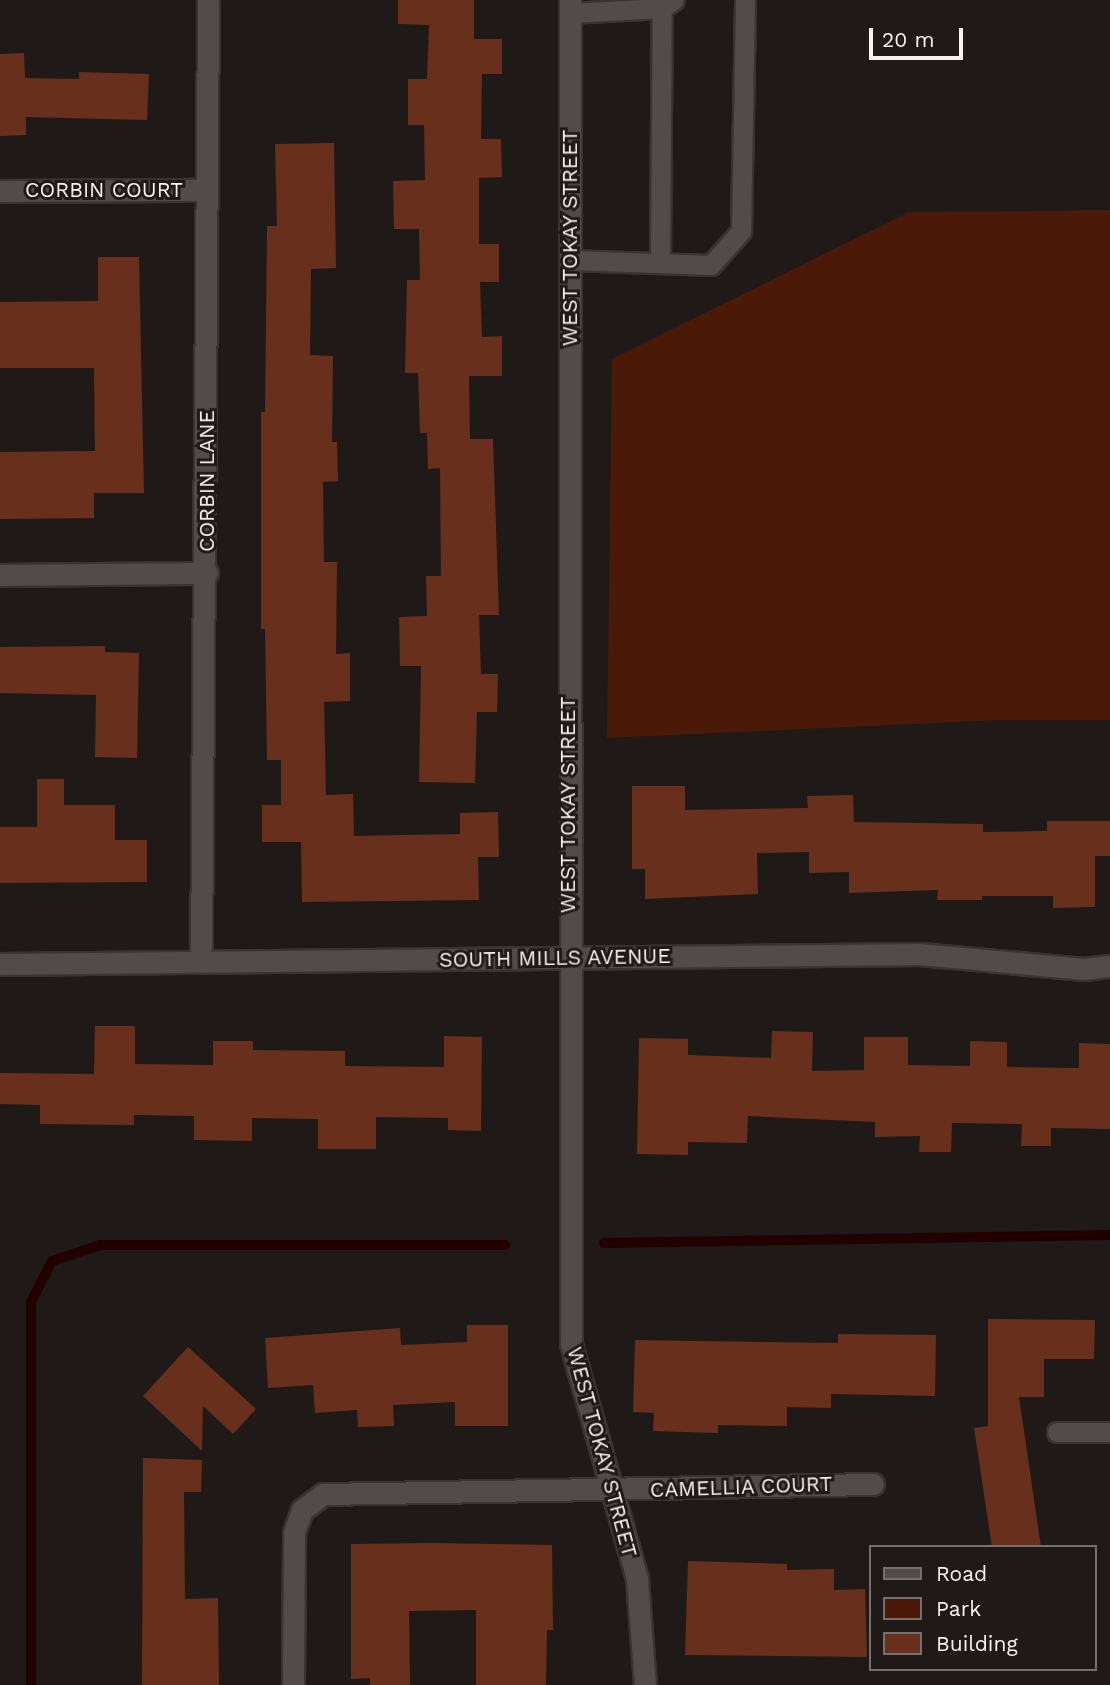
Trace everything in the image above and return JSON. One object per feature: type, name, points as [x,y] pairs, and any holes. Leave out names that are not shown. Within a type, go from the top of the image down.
[{"type":"street","name":"CORBIN LANE","points":[[201,962],[207,573],[208,0]]},
{"type":"street","name":"WEST TOKAY STREET","points":[[570,6],[568,958],[571,1344],[637,1578],[645,1685]]},
{"type":"street","name":"CORBIN COURT","points":[[0,191],[207,190]]},
{"type":"street","points":[[0,575],[207,573]]},
{"type":"street","name":"SOUTH MILLS AVENUE","points":[[0,964],[919,954],[1084,969],[1110,966]]},
{"type":"street","name":"CAMELLIA COURT","points":[[293,1685],[294,1532],[302,1510],[323,1494],[611,1491],[873,1484]]},
{"type":"lane","points":[[570,260],[711,265],[741,232],[745,0]]},
{"type":"lane","points":[[570,6],[668,4],[660,263]]},
{"type":"lane","points":[[1057,1432],[1110,1432]]},
{"type":"green space","points":[[1110,210],[1110,720],[999,720],[607,738],[612,359],[909,212]]},
{"type":"building","points":[[398,0],[474,0],[474,39],[502,39],[502,74],[482,74],[481,139],[501,139],[502,177],[479,178],[479,244],[499,244],[499,282],[480,282],[482,337],[502,336],[502,376],[469,376],[470,439],[493,439],[499,615],[479,615],[481,674],[498,674],[497,712],[477,712],[475,783],[419,782],[421,666],[400,666],[399,617],[427,616],[426,576],[441,576],[440,468],[428,469],[427,433],[420,433],[418,373],[405,373],[407,280],[420,280],[419,229],[394,229],[393,181],[425,180],[424,125],[408,125],[408,79],[427,79],[429,25],[398,24]]},
{"type":"building","points":[[24,53],[25,78],[79,79],[79,72],[149,74],[147,120],[26,117],[26,135],[0,136],[0,54]]},
{"type":"building","points":[[334,143],[336,268],[311,269],[310,355],[333,356],[332,442],[337,442],[338,481],[323,482],[324,562],[337,562],[336,654],[350,653],[350,701],[324,702],[326,795],[353,794],[354,836],[460,834],[460,813],[498,812],[499,857],[478,857],[479,900],[302,902],[301,842],[262,842],[262,805],[281,805],[281,760],[267,760],[265,629],[261,629],[261,412],[265,412],[267,226],[277,226],[275,144]]},
{"type":"building","points":[[98,257],[139,257],[144,493],[94,493],[94,518],[0,519],[0,452],[95,451],[94,368],[0,368],[0,302],[98,301]]},
{"type":"building","points":[[105,646],[105,652],[139,653],[137,758],[95,757],[96,695],[0,693],[0,647]]},
{"type":"building","points":[[37,779],[64,779],[64,805],[115,805],[115,840],[147,840],[147,882],[0,883],[0,827],[37,827]]},
{"type":"building","points":[[632,786],[685,786],[685,810],[808,808],[807,796],[853,795],[854,822],[983,824],[983,832],[1047,831],[1047,821],[1110,821],[1110,856],[1095,856],[1095,907],[1053,908],[1053,896],[982,896],[982,900],[937,900],[938,890],[849,893],[849,872],[809,873],[809,852],[757,853],[758,894],[645,899],[645,869],[632,869]]},
{"type":"building","points":[[95,1026],[135,1026],[135,1064],[213,1065],[213,1041],[253,1041],[253,1050],[345,1051],[345,1066],[444,1067],[444,1036],[482,1037],[481,1131],[448,1130],[448,1118],[376,1117],[376,1149],[318,1149],[318,1119],[252,1118],[252,1141],[194,1140],[194,1116],[134,1115],[134,1125],[40,1124],[40,1105],[0,1104],[0,1073],[94,1074]]},
{"type":"building","points":[[772,1031],[813,1032],[812,1071],[864,1070],[864,1037],[908,1037],[908,1065],[970,1066],[970,1041],[1007,1042],[1007,1067],[1079,1068],[1079,1043],[1110,1044],[1110,1129],[1051,1128],[1051,1146],[1021,1146],[1022,1124],[952,1123],[951,1152],[919,1152],[920,1136],[875,1137],[875,1122],[748,1116],[747,1143],[688,1142],[688,1155],[637,1154],[639,1038],[688,1039],[688,1055],[771,1058]]},
{"type":"building","points":[[988,1319],[1095,1320],[1094,1359],[1044,1359],[1044,1397],[1019,1397],[1041,1545],[992,1545],[974,1428],[988,1426]]},
{"type":"building","points":[[467,1325],[508,1325],[508,1426],[455,1426],[455,1402],[393,1405],[394,1426],[358,1427],[357,1410],[315,1413],[313,1385],[268,1388],[265,1338],[400,1328],[401,1345],[467,1342]]},
{"type":"building","points":[[838,1334],[936,1335],[935,1396],[831,1394],[831,1408],[787,1407],[787,1426],[718,1425],[718,1433],[653,1431],[654,1413],[633,1412],[635,1340],[838,1343]]},
{"type":"building","points":[[188,1347],[256,1409],[233,1434],[203,1406],[202,1451],[143,1396]]},
{"type":"building","points":[[143,1458],[202,1460],[201,1492],[184,1492],[185,1599],[218,1598],[219,1685],[142,1685]]},
{"type":"building","points":[[351,1544],[552,1545],[553,1630],[547,1630],[546,1685],[476,1685],[476,1610],[409,1611],[410,1685],[370,1685],[370,1678],[351,1679]]},
{"type":"building","points":[[688,1561],[787,1564],[787,1570],[834,1569],[834,1590],[865,1589],[867,1657],[685,1655]]},
{"type":"waterway","points":[[604,1243],[1110,1235]]},
{"type":"waterway","points":[[31,1685],[31,1302],[52,1261],[101,1245],[505,1245]]}]
